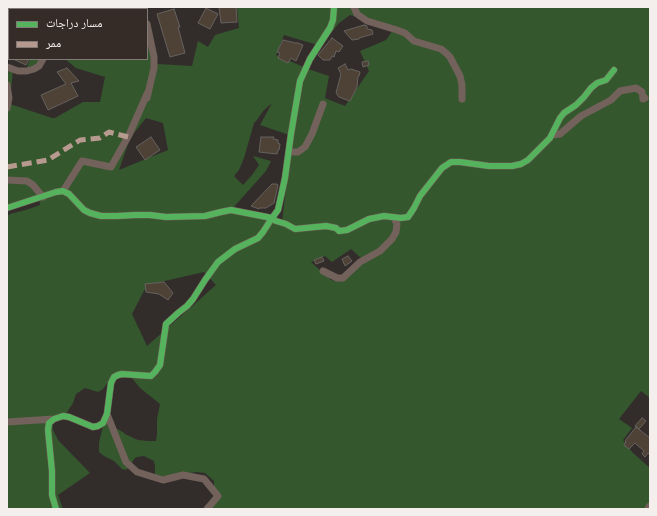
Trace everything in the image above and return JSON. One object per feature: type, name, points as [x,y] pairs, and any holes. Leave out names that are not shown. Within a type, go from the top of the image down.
[{"type":"street","points":[[7,422],[54,419],[63,416],[93,427],[98,426],[103,423],[107,414],[111,383],[114,377],[122,374],[150,376],[155,372],[160,365],[166,324],[193,299],[218,262],[236,249],[258,238],[278,210],[285,178],[297,90],[310,59],[330,28],[333,20],[334,7]]},
{"type":"street","points":[[354,7],[357,14],[367,21],[405,33],[414,41],[441,49],[446,52],[460,76],[462,85],[462,99]]},
{"type":"street","points":[[145,110],[147,94],[154,68],[154,57],[148,29]]},
{"type":"street","points":[[8,69],[27,71],[39,66],[42,60]]},
{"type":"street","points":[[7,208],[56,192],[64,191],[90,214],[102,216],[135,214],[205,216],[231,210],[272,218],[295,229],[326,226],[336,228],[339,231],[347,230],[369,219],[384,216],[394,218],[408,217],[420,196],[442,168],[451,162],[489,166],[512,166],[522,164],[528,160],[550,138],[564,113],[576,105],[597,83],[606,80],[614,70]]},
{"type":"street","points":[[7,85],[9,98],[7,108]]},
{"type":"street","points":[[552,135],[560,134],[581,116],[611,100],[620,91],[636,88],[642,92],[643,99],[645,98]]},
{"type":"street","points":[[64,191],[82,161],[111,166],[129,135],[147,94]]},
{"type":"street","points":[[289,151],[298,152],[305,147],[312,134],[323,104]]},
{"type":"street","points":[[7,180],[27,181],[33,185],[43,197]]},
{"type":"street","points":[[323,271],[337,278],[343,278],[360,262],[380,251],[392,239],[396,232],[397,224],[394,218]]},
{"type":"street","points":[[107,414],[126,462],[137,472],[163,480],[183,475],[204,479],[218,496],[207,509]]},
{"type":"street","points":[[54,419],[49,423],[48,430],[52,471],[52,495],[56,509]]},
{"type":"green space","points":[[7,7],[84,8],[8,8],[7,11]]},
{"type":"green space","points":[[101,7],[146,7],[146,8],[100,8]]},
{"type":"green space","points":[[237,7],[650,7],[650,398],[641,391],[619,419],[632,428],[623,440],[632,452],[650,468],[650,509],[203,509],[214,503],[214,481],[205,473],[196,472],[165,477],[155,475],[154,461],[144,456],[135,458],[126,470],[122,469],[114,461],[99,452],[99,443],[104,422],[107,421],[111,426],[138,440],[156,441],[157,419],[160,404],[140,388],[132,378],[119,373],[111,378],[103,389],[98,392],[85,388],[76,394],[73,403],[64,417],[53,423],[53,430],[58,440],[90,473],[58,495],[63,509],[7,509],[7,216],[40,205],[39,197],[7,208],[7,66],[13,68],[10,104],[55,118],[83,102],[100,102],[105,77],[76,68],[66,60],[148,60],[148,18],[157,64],[192,66],[198,41],[208,47],[215,35],[239,28]],"holes":[[[350,15],[393,30],[386,40],[360,51],[369,71],[345,106],[325,98],[329,76],[308,69],[276,55],[284,35],[321,46],[339,23]],[[272,103],[260,125],[292,136],[282,222],[233,208],[266,171],[271,161],[253,156],[259,165],[243,185],[234,176],[239,170],[244,158],[254,123],[264,110]],[[146,118],[163,123],[168,150],[119,170],[130,138]],[[351,249],[361,258],[336,281],[331,280],[311,262],[325,256],[332,262]],[[204,272],[216,285],[147,346],[132,314],[147,285]]]},
{"type":"green space","points":[[30,60],[47,60],[32,71],[27,67]]},
{"type":"building","points":[[219,7],[236,7],[237,22],[221,23]]},
{"type":"building","points":[[206,8],[218,14],[210,29],[198,23]]},
{"type":"building","points":[[174,9],[180,27],[178,27],[185,53],[170,57],[157,14]]},
{"type":"building","points":[[364,25],[367,26],[367,29],[372,30],[373,34],[352,40],[344,31]]},
{"type":"building","points":[[332,38],[343,46],[339,52],[336,51],[334,57],[332,56],[330,60],[323,60],[318,55]]},
{"type":"building","points":[[283,40],[303,45],[296,61],[291,58],[288,63],[278,58],[280,53],[277,52]]},
{"type":"building","points":[[15,60],[28,60],[26,65]]},
{"type":"building","points":[[368,61],[369,65],[363,67],[362,62]]},
{"type":"building","points":[[345,64],[348,70],[351,69],[360,72],[357,87],[350,101],[339,97],[336,93],[341,74],[338,68]]},
{"type":"building","points":[[67,68],[79,81],[71,83],[78,96],[48,110],[41,95],[66,84],[57,72]]},
{"type":"building","points":[[151,137],[160,150],[145,160],[136,147]]},
{"type":"building","points":[[261,137],[274,137],[273,139],[278,140],[278,143],[280,144],[277,154],[259,152]]},
{"type":"building","points":[[272,184],[278,185],[274,203],[266,208],[259,209],[251,206]]},
{"type":"building","points":[[348,256],[352,261],[345,266],[342,259]]},
{"type":"building","points":[[322,257],[324,261],[316,264],[314,260]]},
{"type":"building","points":[[164,282],[173,293],[168,300],[159,294],[146,292],[145,284]]},
{"type":"building","points":[[642,418],[646,421],[639,429],[635,426]]},
{"type":"building","points":[[636,427],[650,438],[650,455],[648,453],[645,457],[642,454],[644,451],[635,443],[629,449],[624,445],[626,442],[625,441]]},
{"type":"marked path","points":[[7,167],[48,160],[80,140],[100,138],[109,132],[128,137]]},
{"type":"cycle path","points":[[7,208],[63,191],[69,194],[84,210],[101,216],[205,216],[231,210],[272,218],[278,210],[285,178],[300,81],[310,59],[330,28],[333,20],[334,7]]},
{"type":"cycle path","points":[[56,509],[52,495],[52,471],[48,430],[49,423],[54,419],[63,416],[93,427],[103,423],[107,414],[111,383],[114,377],[122,374],[151,376],[155,372],[160,365],[166,324],[193,299],[218,262],[235,249],[258,238],[272,218],[295,229],[326,226],[336,228],[339,231],[347,230],[369,219],[384,216],[401,218],[408,217],[420,196],[442,168],[451,162],[489,166],[512,166],[521,164],[528,160],[550,138],[564,113],[576,105],[597,83],[606,80],[614,70]]}]
